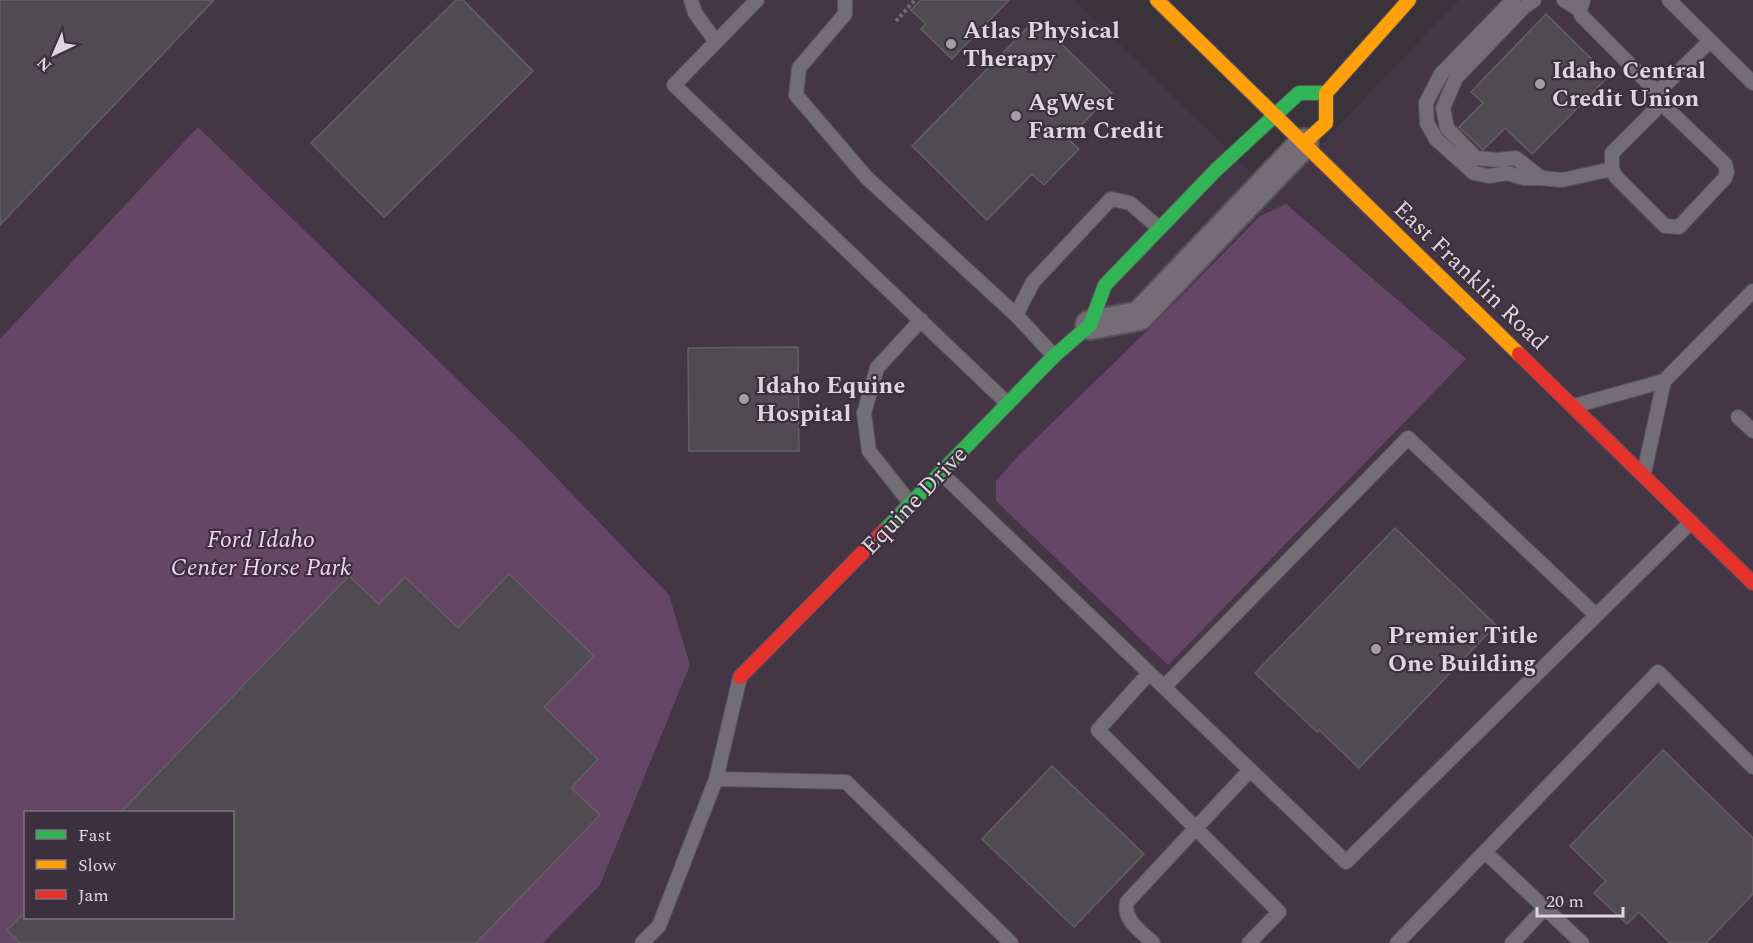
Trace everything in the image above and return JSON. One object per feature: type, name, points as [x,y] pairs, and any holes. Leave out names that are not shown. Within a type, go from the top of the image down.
[{"type":"street","name":"East Franklin Road","points":[[1157,0],[1753,583]]},
{"type":"street","points":[[1304,143],[1326,123],[1326,93],[1409,0]]},
{"type":"street","name":"Equine Drive","points":[[740,677],[1054,356],[1090,325],[1105,285],[1216,170],[1299,93],[1326,93]]},
{"type":"street","name":"Equine Drive","points":[[1090,325],[1139,315],[1304,143]]},
{"type":"lane","points":[[691,0],[695,13],[716,42]]},
{"type":"lane","points":[[757,0],[674,85],[1008,404]]},
{"type":"lane","points":[[845,0],[845,14],[799,68],[796,95],[867,178],[1016,315],[1054,356]]},
{"type":"lane","points":[[1513,0],[1441,74],[1426,102],[1427,123],[1436,139],[1474,173],[1489,176],[1507,173],[1524,178],[1562,180],[1612,169]]},
{"type":"lane","points":[[1534,0],[1456,78],[1443,108],[1447,128],[1476,158],[1498,160],[1516,158],[1541,178]]},
{"type":"lane","points":[[1564,0],[1582,5],[1581,15],[1657,97],[1725,164],[1727,172],[1725,178],[1679,227],[1668,228],[1616,177],[1612,169],[1612,153],[1655,110],[1657,97],[1710,41]]},
{"type":"lane","points":[[1669,0],[1753,83]]},
{"type":"lane","points":[[1016,315],[1034,282],[1111,199],[1130,203],[1159,228]]},
{"type":"lane","points":[[1572,406],[1664,381],[1753,291]]},
{"type":"lane","points":[[911,504],[869,451],[864,413],[877,368],[921,320]]},
{"type":"lane","points":[[1643,476],[1664,381]]},
{"type":"lane","points":[[1738,417],[1753,431]]},
{"type":"lane","points":[[1164,687],[1408,438],[1596,615]]},
{"type":"lane","points":[[941,473],[1346,862],[1691,522]]},
{"type":"lane","points":[[1397,943],[1658,672],[1753,767]]},
{"type":"lane","points":[[1149,673],[1098,730],[1279,912],[1249,943]]},
{"type":"lane","points":[[642,943],[659,926],[716,779],[740,677]]},
{"type":"lane","points":[[1153,943],[1128,918],[1127,902],[1250,770]]},
{"type":"lane","points":[[716,779],[846,782],[1011,943]]},
{"type":"lane","points":[[1485,852],[1582,943]]},
{"type":"lane","points":[[1512,943],[1545,908]]},
{"type":"path","points":[[896,21],[915,0]]},
{"type":"shaded area","points":[[0,0],[1074,0],[1273,194],[1459,0],[1753,0],[1753,943],[0,943]]},
{"type":"green space","name":"Ford Idaho Center Horse Park","points":[[198,127],[524,444],[669,595],[690,665],[600,885],[543,943],[0,943],[0,339]]},
{"type":"green space","points":[[1286,204],[1466,359],[1168,665],[996,501],[996,481],[1018,456],[1152,326],[1260,216]]},
{"type":"building","points":[[0,0],[214,0],[0,225]]},
{"type":"building","points":[[456,0],[463,0],[533,71],[384,217],[311,143]]},
{"type":"building","name":"Atlas Physical Therapy","points":[[921,0],[1009,0],[952,59],[921,29],[926,24],[911,10]]},
{"type":"building","name":"Idaho Central Credit Union","points":[[1546,14],[1609,76],[1532,154],[1505,128],[1483,150],[1459,127],[1483,103],[1471,92]]},
{"type":"building","name":"AgWest Farm Credit","points":[[1036,19],[1112,93],[1068,139],[1079,149],[1044,185],[1032,174],[987,220],[912,146]]},
{"type":"building","name":"Idaho Equine Hospital","points":[[798,347],[799,451],[689,451],[688,348]]},
{"type":"building","name":"Premier Title One Building","points":[[1395,528],[1496,625],[1359,768],[1255,673]]},
{"type":"building","points":[[509,574],[594,656],[544,707],[598,759],[571,788],[600,815],[476,943],[20,943],[7,930],[24,913],[24,919],[234,919],[234,811],[122,811],[349,576],[379,604],[405,577],[458,628]]},
{"type":"building","points":[[1663,750],[1753,838],[1753,894],[1706,943],[1670,943],[1639,912],[1627,924],[1594,893],[1606,881],[1570,846]]},
{"type":"building","points":[[1052,766],[1144,854],[1074,927],[982,839]]},
{"type":"traffic: fast","points":[[884,531],[1054,356],[1090,325],[1105,285],[1216,170],[1299,93],[1326,93]]},
{"type":"traffic: slow","points":[[1157,0],[1519,354]]},
{"type":"traffic: slow","points":[[1304,143],[1326,123],[1326,93],[1409,0]]},
{"type":"traffic: jam","points":[[1519,354],[1753,583]]},
{"type":"traffic: jam","points":[[740,677],[884,531]]},
{"type":"place","name":"Atlas Physical Therapy","points":[[951,44]]},
{"type":"place","name":"Idaho Central Credit Union","points":[[1540,84]]},
{"type":"place","name":"AgWest Farm Credit","points":[[1016,116]]},
{"type":"place","name":"Idaho Equine Hospital","points":[[744,399]]},
{"type":"place","name":"Premier Title One Building","points":[[1376,649]]}]
